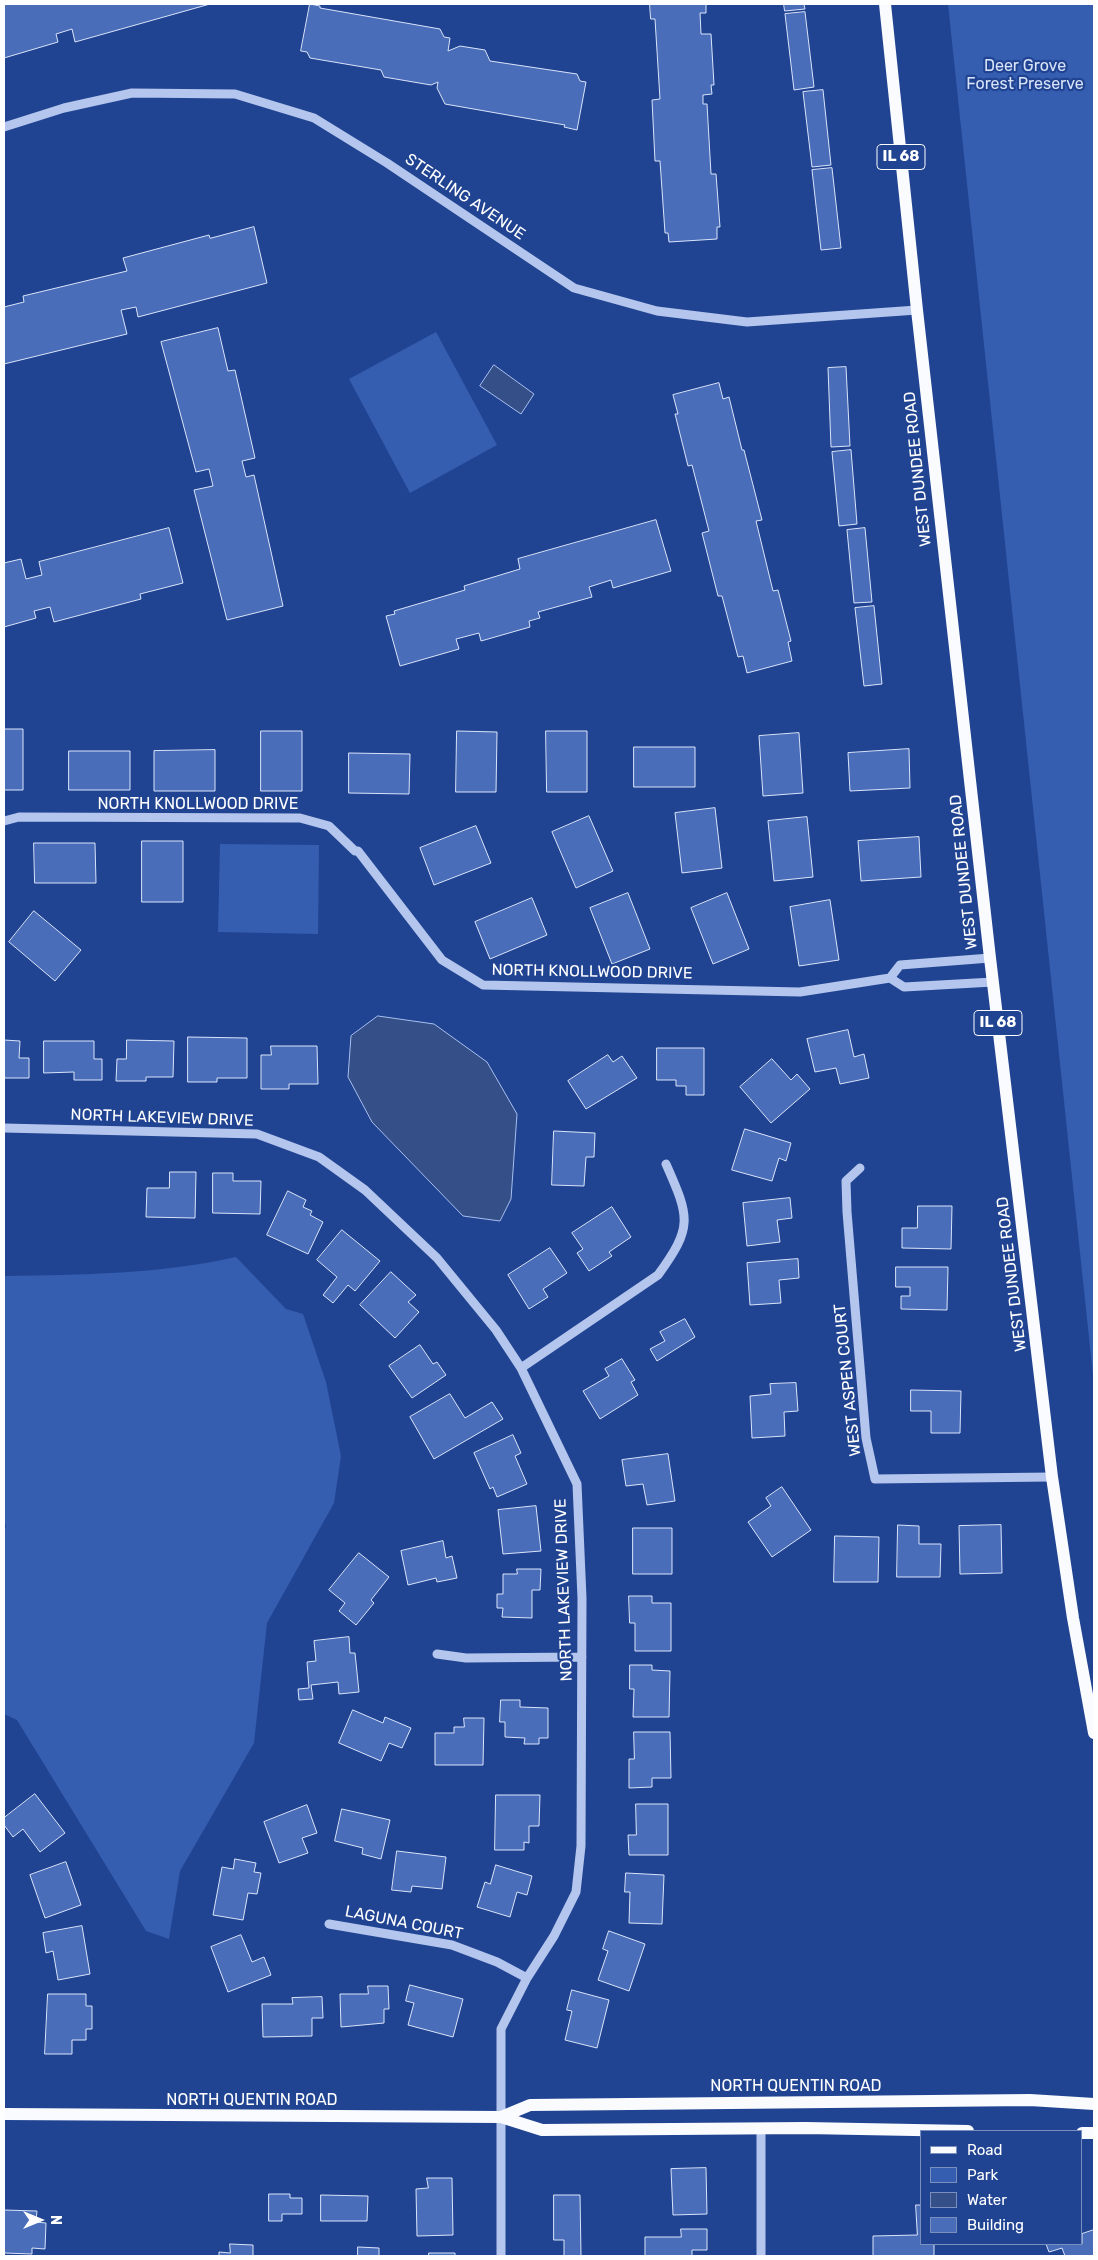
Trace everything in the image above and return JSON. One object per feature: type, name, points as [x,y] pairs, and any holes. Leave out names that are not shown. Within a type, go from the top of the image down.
[{"type":"main road","name":"WEST DUNDEE ROAD","points":[[885,4],[917,310],[990,958],[1052,1477],[1073,1618],[1094,1733]]},
{"type":"main road","name":"NORTH QUENTIN ROAD","points":[[501,2117],[530,2104],[1030,2100],[1094,2104]]},
{"type":"main road","name":"NORTH QUENTIN ROAD","points":[[4,2114],[501,2117],[542,2130],[920,2131]]},
{"type":"street","name":"STERLING AVENUE","points":[[4,127],[64,108],[132,93],[235,94],[314,118],[387,163],[574,288],[657,311],[747,322],[917,310]]},
{"type":"street","name":"NORTH KNOLLWOOD DRIVE","points":[[4,822],[19,817],[300,818],[330,826],[355,850],[358,850],[442,960],[483,985],[800,992],[890,978],[904,986],[993,982]]},
{"type":"street","name":"NORTH KNOLLWOOD DRIVE","points":[[890,978],[900,965],[990,958]]},
{"type":"street","name":"NORTH LAKEVIEW DRIVE","points":[[4,1128],[258,1134],[319,1157],[365,1190],[437,1258],[496,1330],[521,1368],[576,1484],[582,1598],[581,1846],[576,1892],[554,1936],[527,1978],[501,2029],[501,2256]]},
{"type":"street","points":[[521,1368],[658,1275],[672,1256],[682,1238],[685,1219],[680,1196],[666,1164]]},
{"type":"street","name":"WEST ASPEN COURT","points":[[860,1168],[846,1181],[847,1212],[866,1438],[875,1478],[1052,1477]]},
{"type":"street","points":[[437,1654],[466,1658],[582,1657]]},
{"type":"street","name":"LAGUNA COURT","points":[[330,1924],[452,1945],[497,1962],[527,1978]]},
{"type":"street","points":[[761,2130],[761,2256]]},
{"type":"green space","name":"Deer Grove Forest Preserve","points":[[948,4],[1094,4],[1094,1385]]},
{"type":"green space","points":[[436,332],[497,445],[410,493],[349,379]]},
{"type":"green space","points":[[220,844],[319,845],[318,934],[218,932]]},
{"type":"green space","points":[[236,1257],[286,1309],[303,1314],[326,1382],[341,1456],[334,1503],[267,1623],[254,1743],[180,1871],[169,1939],[146,1931],[17,1720],[4,1714],[4,1532],[6,1526],[4,1519],[4,1276],[121,1273],[179,1267]]},
{"type":"water","points":[[494,365],[534,394],[521,414],[480,386]]},
{"type":"water","points":[[378,1016],[434,1024],[487,1062],[517,1114],[511,1199],[500,1221],[463,1216],[372,1122],[348,1077],[351,1036]]},
{"type":"building","points":[[4,4],[210,4],[75,42],[72,29],[56,34],[58,42],[4,58]]},
{"type":"building","points":[[310,4],[320,6],[320,8],[440,29],[444,37],[450,38],[448,51],[460,46],[485,50],[490,61],[577,74],[580,81],[586,82],[577,130],[564,127],[565,125],[445,104],[437,88],[438,82],[431,85],[384,77],[381,70],[310,58],[307,52],[301,51]]},
{"type":"building","points":[[650,4],[706,4],[706,13],[700,13],[701,34],[711,34],[714,85],[711,85],[712,94],[703,95],[703,104],[707,104],[711,174],[716,174],[720,227],[717,227],[717,239],[669,242],[668,233],[665,233],[660,161],[655,161],[652,100],[660,99],[655,19],[651,19]]},
{"type":"building","points":[[784,4],[804,4],[805,9],[785,11]]},
{"type":"building","points":[[805,12],[814,87],[794,90],[785,14]]},
{"type":"building","points":[[823,90],[831,165],[812,167],[803,92]]},
{"type":"building","points":[[832,168],[841,248],[821,250],[812,170]]},
{"type":"building","points":[[254,227],[267,283],[138,317],[136,307],[121,310],[127,334],[4,364],[4,307],[24,302],[23,296],[127,271],[123,258],[209,235],[210,238]]},
{"type":"building","points":[[218,328],[228,371],[235,370],[255,458],[242,461],[246,477],[254,475],[283,606],[227,620],[194,490],[213,486],[209,469],[196,472],[161,342]]},
{"type":"building","points":[[846,367],[850,446],[831,447],[828,368]]},
{"type":"building","points":[[719,383],[723,399],[729,397],[742,450],[744,450],[762,520],[756,521],[773,591],[778,590],[791,641],[788,642],[792,661],[747,673],[743,656],[738,657],[722,596],[718,596],[702,533],[709,531],[692,465],[688,466],[675,414],[678,414],[673,395]]},
{"type":"building","points":[[851,450],[857,524],[839,526],[832,452]]},
{"type":"building","points":[[656,520],[671,571],[613,588],[611,580],[589,587],[592,597],[538,612],[540,618],[529,621],[530,627],[481,641],[479,633],[456,639],[459,649],[400,666],[386,616],[395,614],[394,611],[465,590],[464,586],[520,569],[518,559]]},
{"type":"building","points":[[169,528],[183,583],[140,594],[141,599],[54,622],[50,607],[34,611],[36,618],[4,627],[4,563],[21,559],[26,579],[42,575],[39,562]]},
{"type":"building","points":[[865,528],[872,602],[854,603],[847,530]]},
{"type":"building","points":[[874,606],[882,684],[864,686],[855,608]]},
{"type":"building","points":[[4,729],[23,729],[23,790],[4,790]]},
{"type":"building","points":[[261,731],[302,731],[302,791],[261,791]]},
{"type":"building","points":[[457,731],[497,732],[496,792],[456,792]]},
{"type":"building","points":[[546,731],[587,731],[587,792],[547,792]]},
{"type":"building","points":[[799,733],[803,793],[763,796],[759,736]]},
{"type":"building","points":[[634,747],[695,747],[695,787],[634,787]]},
{"type":"building","points":[[909,749],[910,788],[850,791],[848,753]]},
{"type":"building","points":[[215,750],[215,791],[154,791],[154,751]]},
{"type":"building","points":[[69,751],[130,751],[130,790],[69,790]]},
{"type":"building","points":[[349,753],[410,754],[409,794],[349,793]]},
{"type":"building","points":[[715,808],[722,868],[682,873],[675,813]]},
{"type":"building","points":[[589,816],[613,871],[576,888],[552,832]]},
{"type":"building","points":[[807,817],[813,877],[774,881],[768,821]]},
{"type":"building","points":[[476,826],[491,863],[434,885],[420,848]]},
{"type":"building","points":[[919,837],[921,877],[861,881],[858,841]]},
{"type":"building","points":[[142,841],[183,841],[183,902],[142,902]]},
{"type":"building","points":[[34,843],[95,843],[96,883],[35,883]]},
{"type":"building","points":[[628,893],[650,949],[612,964],[590,908]]},
{"type":"building","points":[[727,893],[749,949],[713,964],[691,908]]},
{"type":"building","points":[[532,898],[547,935],[490,959],[475,922]]},
{"type":"building","points":[[830,900],[839,960],[799,966],[790,907]]},
{"type":"building","points":[[34,911],[81,950],[55,981],[9,942]]},
{"type":"building","points":[[848,1030],[854,1057],[864,1054],[869,1078],[840,1084],[836,1068],[815,1072],[807,1039]]},
{"type":"building","points":[[188,1037],[247,1038],[247,1078],[217,1078],[217,1082],[188,1082]]},
{"type":"building","points":[[4,1040],[20,1041],[19,1058],[29,1058],[29,1078],[5,1078]]},
{"type":"building","points":[[127,1040],[174,1041],[173,1077],[146,1077],[146,1081],[116,1081],[117,1059],[126,1059]]},
{"type":"building","points":[[44,1041],[94,1041],[94,1059],[102,1059],[102,1080],[74,1080],[74,1072],[44,1073]]},
{"type":"building","points":[[271,1046],[317,1046],[318,1084],[289,1084],[289,1089],[261,1089],[261,1055],[271,1055]]},
{"type":"building","points":[[657,1048],[704,1048],[704,1095],[686,1095],[686,1086],[676,1086],[676,1080],[657,1080]]},
{"type":"building","points":[[608,1055],[613,1062],[622,1056],[637,1078],[586,1109],[568,1081]]},
{"type":"building","points":[[772,1059],[791,1080],[797,1074],[810,1089],[771,1123],[740,1087]]},
{"type":"building","points":[[745,1129],[791,1143],[786,1161],[779,1158],[772,1181],[732,1170]]},
{"type":"building","points":[[554,1131],[595,1133],[594,1157],[586,1157],[584,1186],[552,1185]]},
{"type":"building","points":[[170,1172],[196,1172],[195,1218],[146,1217],[147,1188],[169,1188]]},
{"type":"building","points":[[213,1173],[233,1173],[233,1181],[261,1181],[260,1214],[213,1213]]},
{"type":"building","points":[[288,1191],[306,1200],[303,1207],[312,1211],[310,1215],[323,1222],[308,1254],[267,1235]]},
{"type":"building","points":[[790,1198],[792,1218],[777,1220],[780,1242],[747,1246],[743,1203]]},
{"type":"building","points":[[918,1206],[952,1206],[951,1249],[902,1248],[902,1228],[917,1228]]},
{"type":"building","points":[[612,1207],[631,1237],[609,1252],[612,1256],[589,1271],[577,1253],[583,1249],[572,1233]]},
{"type":"building","points":[[342,1230],[380,1261],[355,1291],[348,1285],[333,1303],[323,1295],[337,1277],[317,1260]]},
{"type":"building","points":[[550,1248],[567,1273],[543,1289],[548,1297],[529,1309],[508,1275]]},
{"type":"building","points":[[798,1259],[799,1278],[779,1280],[781,1303],[750,1305],[747,1263]]},
{"type":"building","points":[[896,1267],[948,1267],[947,1310],[901,1309],[901,1296],[910,1296],[910,1287],[896,1287]]},
{"type":"building","points":[[391,1272],[416,1295],[408,1302],[419,1312],[395,1338],[360,1305]]},
{"type":"building","points":[[685,1319],[695,1337],[657,1361],[650,1349],[665,1341],[660,1332]]},
{"type":"building","points":[[420,1345],[433,1364],[437,1362],[446,1375],[412,1398],[389,1366]]},
{"type":"building","points":[[622,1359],[635,1380],[631,1382],[638,1395],[600,1419],[583,1391],[609,1376],[605,1369]]},
{"type":"building","points":[[796,1383],[798,1411],[784,1412],[785,1436],[752,1438],[750,1396],[771,1394],[770,1384]]},
{"type":"building","points":[[911,1390],[961,1391],[960,1433],[931,1433],[931,1411],[911,1411]]},
{"type":"building","points":[[450,1394],[465,1418],[492,1402],[503,1419],[434,1459],[410,1417]]},
{"type":"building","points":[[513,1435],[521,1453],[515,1456],[527,1484],[497,1497],[493,1487],[490,1489],[474,1453]]},
{"type":"building","points":[[668,1454],[675,1501],[647,1505],[643,1484],[626,1486],[622,1460]]},
{"type":"building","points":[[782,1487],[811,1530],[772,1557],[748,1522],[771,1506],[766,1498]]},
{"type":"building","points":[[536,1506],[541,1551],[503,1554],[498,1510]]},
{"type":"building","points":[[898,1525],[919,1526],[919,1544],[941,1544],[940,1577],[897,1577]]},
{"type":"building","points":[[1001,1525],[1002,1573],[960,1574],[959,1526]]},
{"type":"building","points":[[633,1528],[672,1528],[672,1574],[633,1574]]},
{"type":"building","points":[[835,1536],[879,1537],[878,1582],[834,1582]]},
{"type":"building","points":[[443,1541],[446,1558],[452,1556],[457,1578],[437,1582],[436,1578],[408,1585],[401,1551]]},
{"type":"building","points":[[359,1553],[389,1577],[371,1600],[374,1603],[356,1625],[339,1611],[345,1603],[329,1590]]},
{"type":"building","points":[[517,1569],[541,1569],[540,1590],[532,1590],[532,1618],[502,1617],[503,1608],[497,1608],[497,1594],[503,1594],[503,1574],[517,1574]]},
{"type":"building","points":[[629,1596],[652,1596],[652,1603],[671,1603],[671,1651],[635,1651],[635,1623],[630,1623]]},
{"type":"building","points":[[349,1637],[350,1653],[355,1653],[359,1692],[339,1694],[338,1682],[311,1685],[313,1699],[299,1700],[298,1689],[309,1688],[307,1662],[316,1661],[314,1641]]},
{"type":"building","points":[[630,1665],[652,1665],[652,1670],[670,1671],[669,1717],[633,1717],[634,1689],[630,1689]]},
{"type":"building","points":[[501,1700],[520,1700],[520,1707],[548,1708],[548,1738],[539,1738],[539,1744],[524,1744],[525,1738],[505,1737],[505,1722],[500,1722]]},
{"type":"building","points":[[353,1710],[383,1723],[385,1717],[411,1728],[402,1748],[389,1743],[381,1761],[339,1743]]},
{"type":"building","points":[[464,1718],[484,1718],[483,1765],[435,1765],[435,1733],[454,1733],[454,1727],[464,1727]]},
{"type":"building","points":[[634,1732],[670,1732],[671,1778],[652,1778],[652,1787],[629,1788],[629,1759],[634,1759]]},
{"type":"building","points":[[35,1794],[65,1833],[40,1852],[23,1829],[13,1837],[4,1825],[4,1818]]},
{"type":"building","points":[[496,1795],[540,1795],[539,1826],[529,1826],[529,1843],[524,1842],[524,1850],[495,1850]]},
{"type":"building","points":[[636,1804],[668,1804],[668,1855],[629,1855],[628,1835],[636,1835]]},
{"type":"building","points":[[307,1805],[317,1833],[302,1838],[308,1853],[279,1863],[264,1822]]},
{"type":"building","points":[[342,1809],[390,1820],[381,1859],[362,1854],[363,1848],[335,1841]]},
{"type":"building","points":[[397,1851],[446,1857],[442,1889],[412,1886],[411,1892],[392,1890]]},
{"type":"building","points":[[235,1859],[256,1863],[254,1872],[261,1873],[257,1894],[248,1893],[243,1920],[213,1915],[222,1867],[233,1869]]},
{"type":"building","points":[[66,1862],[81,1905],[45,1918],[30,1875]]},
{"type":"building","points":[[496,1865],[532,1876],[527,1895],[517,1892],[510,1917],[477,1907],[485,1882],[490,1884]]},
{"type":"building","points":[[626,1873],[664,1875],[662,1924],[629,1923],[630,1892],[625,1892]]},
{"type":"building","points":[[82,1926],[90,1974],[58,1980],[53,1951],[46,1953],[43,1933]]},
{"type":"building","points":[[609,1931],[645,1944],[629,1991],[598,1980],[608,1951],[603,1949]]},
{"type":"building","points":[[241,1935],[252,1962],[264,1957],[271,1975],[228,1992],[211,1947]]},
{"type":"building","points":[[410,1985],[463,1999],[453,2037],[408,2025],[414,2003],[406,2001]]},
{"type":"building","points":[[368,1986],[388,1986],[389,2009],[384,2009],[384,2023],[341,2027],[340,1994],[368,1994]]},
{"type":"building","points":[[572,1990],[609,2000],[597,2048],[565,2040],[572,2011],[567,2010]]},
{"type":"building","points":[[48,1994],[86,1994],[86,2006],[92,2006],[92,2029],[86,2029],[86,2040],[72,2040],[72,2054],[45,2054]]},
{"type":"building","points":[[322,1997],[323,2018],[312,2018],[312,2036],[263,2037],[262,2004],[293,2004],[292,1998]]},
{"type":"building","points":[[706,2168],[707,2214],[673,2215],[671,2169]]},
{"type":"building","points":[[427,2178],[452,2178],[453,2235],[417,2236],[416,2189],[428,2188]]},
{"type":"building","points":[[269,2194],[290,2194],[290,2198],[302,2198],[302,2214],[282,2214],[282,2221],[269,2221]]},
{"type":"building","points":[[321,2195],[368,2196],[367,2221],[321,2221]]},
{"type":"building","points":[[554,2195],[580,2195],[581,2256],[564,2256],[564,2240],[554,2240]]},
{"type":"building","points":[[916,2205],[920,2205],[920,2245],[934,2245],[934,2256],[873,2256],[873,2236],[917,2235]]},
{"type":"building","points":[[4,2210],[37,2211],[36,2222],[46,2223],[45,2249],[32,2248],[32,2254],[5,2253]]},
{"type":"building","points":[[681,2229],[707,2229],[707,2250],[692,2250],[692,2256],[645,2256],[645,2237],[681,2237]]},
{"type":"building","points":[[1094,2230],[1094,2256],[1065,2256],[1062,2248],[1049,2252],[1046,2245],[1083,2245],[1083,2234]]},
{"type":"building","points":[[230,2244],[253,2245],[253,2256],[219,2256],[219,2252],[230,2253]]},
{"type":"building","points":[[358,2247],[379,2248],[379,2256],[358,2256]]},
{"type":"building","points":[[429,2253],[455,2253],[455,2256],[429,2256]]}]
